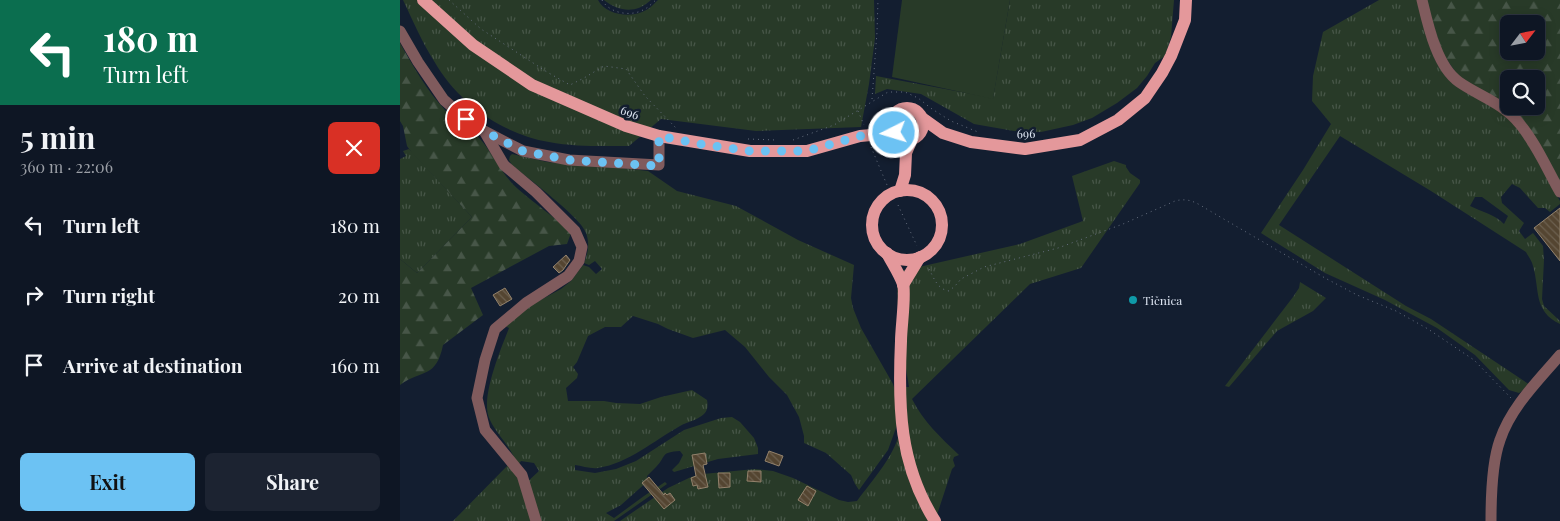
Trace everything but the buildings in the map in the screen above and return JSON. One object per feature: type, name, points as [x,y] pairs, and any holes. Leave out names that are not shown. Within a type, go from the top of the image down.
[{"type":"main road","name":"696","points":[[423,0],[473,44],[532,85],[626,126],[659,136],[750,151],[807,151],[892,118],[899,109],[904,108],[915,110],[922,118],[943,132],[972,142],[1025,149],[1080,140],[1118,120],[1145,98],[1171,56],[1185,20],[1186,0]]},
{"type":"main road","points":[[892,118],[891,128],[906,137]]},
{"type":"main road","points":[[906,137],[922,128],[922,118]]},
{"type":"main road","name":"696","points":[[862,131],[906,137],[943,132]]},
{"type":"main road","points":[[900,191],[905,175],[906,137]]},
{"type":"main road","points":[[887,253],[909,260],[919,253],[930,251],[938,242],[942,231],[942,220],[932,199],[922,193],[905,175]]},
{"type":"main road","points":[[903,285],[887,253],[879,245],[874,235],[872,223],[880,202],[889,195],[911,190],[922,193]]},
{"type":"main road","points":[[919,253],[903,285],[900,370],[903,436],[907,459],[915,483],[935,521]]},
{"type":"street","points":[[1422,0],[1428,27],[1445,67],[1457,81],[1503,107],[1518,122],[1533,143],[1560,192]]},
{"type":"street","points":[[400,31],[444,100],[466,119],[484,131],[523,151],[569,160],[659,166],[659,136]]},
{"type":"street","points":[[484,131],[504,165],[536,192],[575,232],[582,247],[579,261],[568,276],[526,303],[495,329],[485,360],[477,398],[486,430],[522,475],[536,521]]},
{"type":"street","points":[[1491,521],[1495,463],[1500,440],[1518,406],[1560,355]]},
{"type":"path","points":[[449,0],[481,29],[547,72],[570,84],[604,66],[626,70],[645,96],[680,132]]},
{"type":"path","points":[[602,0],[604,4],[613,10],[622,13],[643,10],[656,0]]},
{"type":"path","points":[[872,101],[878,0]]},
{"type":"path","points":[[793,140],[834,125],[888,92],[905,92],[918,98],[932,110],[951,121],[978,132]]},
{"type":"path","points":[[858,110],[862,131]]},
{"type":"path","points":[[747,139],[775,140]]},
{"type":"path","points":[[870,146],[887,185]]},
{"type":"path","points":[[929,269],[936,283],[943,290],[948,291],[956,286],[961,279],[984,267],[1058,248],[1123,224],[1175,201],[1183,199],[1192,201],[1325,278],[1357,295],[1396,311],[1428,329],[1474,360],[1518,406]]},
{"type":"path","points":[[898,205],[919,253]]},
{"type":"green space","points":[[403,0],[598,0],[601,5],[611,12],[630,15],[644,11],[658,0],[874,0],[875,38],[861,127],[756,131],[661,119],[629,146],[569,145],[532,138],[498,124],[469,103],[455,90],[430,54]]},
{"type":"green space","points":[[604,0],[651,0],[639,8],[628,10],[616,7]]},
{"type":"green space","points":[[902,0],[1010,0],[993,99],[892,77]]},
{"type":"green space","points":[[1010,0],[1174,0],[1171,37],[1165,56],[1155,63],[1137,88],[1117,103],[1092,118],[1073,125],[1041,132],[1014,131],[974,124],[921,94],[887,89],[875,94],[876,76],[993,98]]},
{"type":"green space","points":[[1379,0],[1419,0],[1431,49],[1442,71],[1459,88],[1492,105],[1500,111],[1500,115],[1505,115],[1528,142],[1560,204],[1550,212],[1545,208],[1538,208],[1520,188],[1512,184],[1501,197],[1502,203],[1524,223],[1519,231],[1525,239],[1533,233],[1543,246],[1542,299],[1544,306],[1560,321],[1560,324],[1551,319],[1541,306],[1532,264],[1526,252],[1340,136],[1279,225],[1406,306],[1431,319],[1530,385],[1519,393],[1509,390],[1475,355],[1437,328],[1385,300],[1325,273],[1261,233],[1331,124],[1312,101],[1313,76],[1323,32]],"holes":[[[1475,197],[1482,197],[1508,216],[1504,224],[1492,215],[1470,206]]]},
{"type":"green space","points":[[1425,0],[1560,0],[1560,187],[1536,139],[1506,115],[1545,115],[1545,70],[1500,70],[1500,110],[1459,77],[1443,54]]},
{"type":"green space","points":[[400,43],[426,87],[438,103],[481,140],[512,183],[571,233],[567,244],[549,246],[471,288],[483,315],[443,345],[440,356],[432,368],[400,385],[400,259],[417,273],[472,217],[407,146],[403,126],[400,121]]},
{"type":"green space","points":[[409,149],[472,217],[417,273],[400,259],[400,159],[406,156],[403,151]]},
{"type":"green space","points":[[512,154],[547,162],[648,171],[677,191],[736,206],[798,240],[854,265],[851,298],[853,308],[861,328],[893,384],[897,397],[897,425],[888,450],[859,490],[851,475],[826,453],[804,443],[799,417],[787,395],[769,377],[745,347],[725,330],[693,338],[633,316],[621,327],[605,327],[588,336],[573,367],[578,374],[577,378],[566,388],[568,401],[640,404],[692,390],[707,400],[707,409],[699,418],[680,426],[620,461],[598,468],[575,465],[575,470],[595,473],[616,469],[636,461],[684,430],[721,418],[732,417],[740,422],[754,438],[758,454],[718,459],[674,472],[672,470],[679,463],[683,455],[680,451],[669,452],[647,476],[648,481],[621,505],[606,513],[614,518],[665,482],[667,484],[614,521],[541,521],[525,484],[539,471],[534,463],[521,461],[517,466],[509,448],[490,420],[487,411],[492,374],[509,328],[505,326],[520,311],[561,289],[571,281],[583,265],[589,267],[596,274],[602,269],[595,261],[589,265],[584,263],[588,245],[586,233],[582,226],[565,208],[512,165],[509,160]]},
{"type":"green space","points":[[1114,161],[1126,165],[1130,173],[1140,180],[1140,183],[1081,268],[1030,284],[912,399],[927,422],[959,455],[954,457],[955,466],[952,469],[935,521],[620,521],[668,488],[691,477],[755,469],[773,471],[793,478],[839,500],[857,501],[890,456],[895,446],[900,427],[898,387],[909,387],[898,320],[897,272],[1020,244],[1083,221],[1072,176]]},
{"type":"green space","points":[[1300,282],[1326,298],[1313,311],[1277,331],[1229,387],[1225,386],[1293,297],[1299,288]]},
{"type":"green space","points":[[509,464],[516,471],[536,521],[453,521]]},
{"type":"place","name":"Tičnica","points":[[1133,300]]},
{"type":"route","points":[[466,119],[484,131],[523,151],[569,160],[659,166],[659,136],[750,151],[807,151],[860,136],[894,133]]}]
